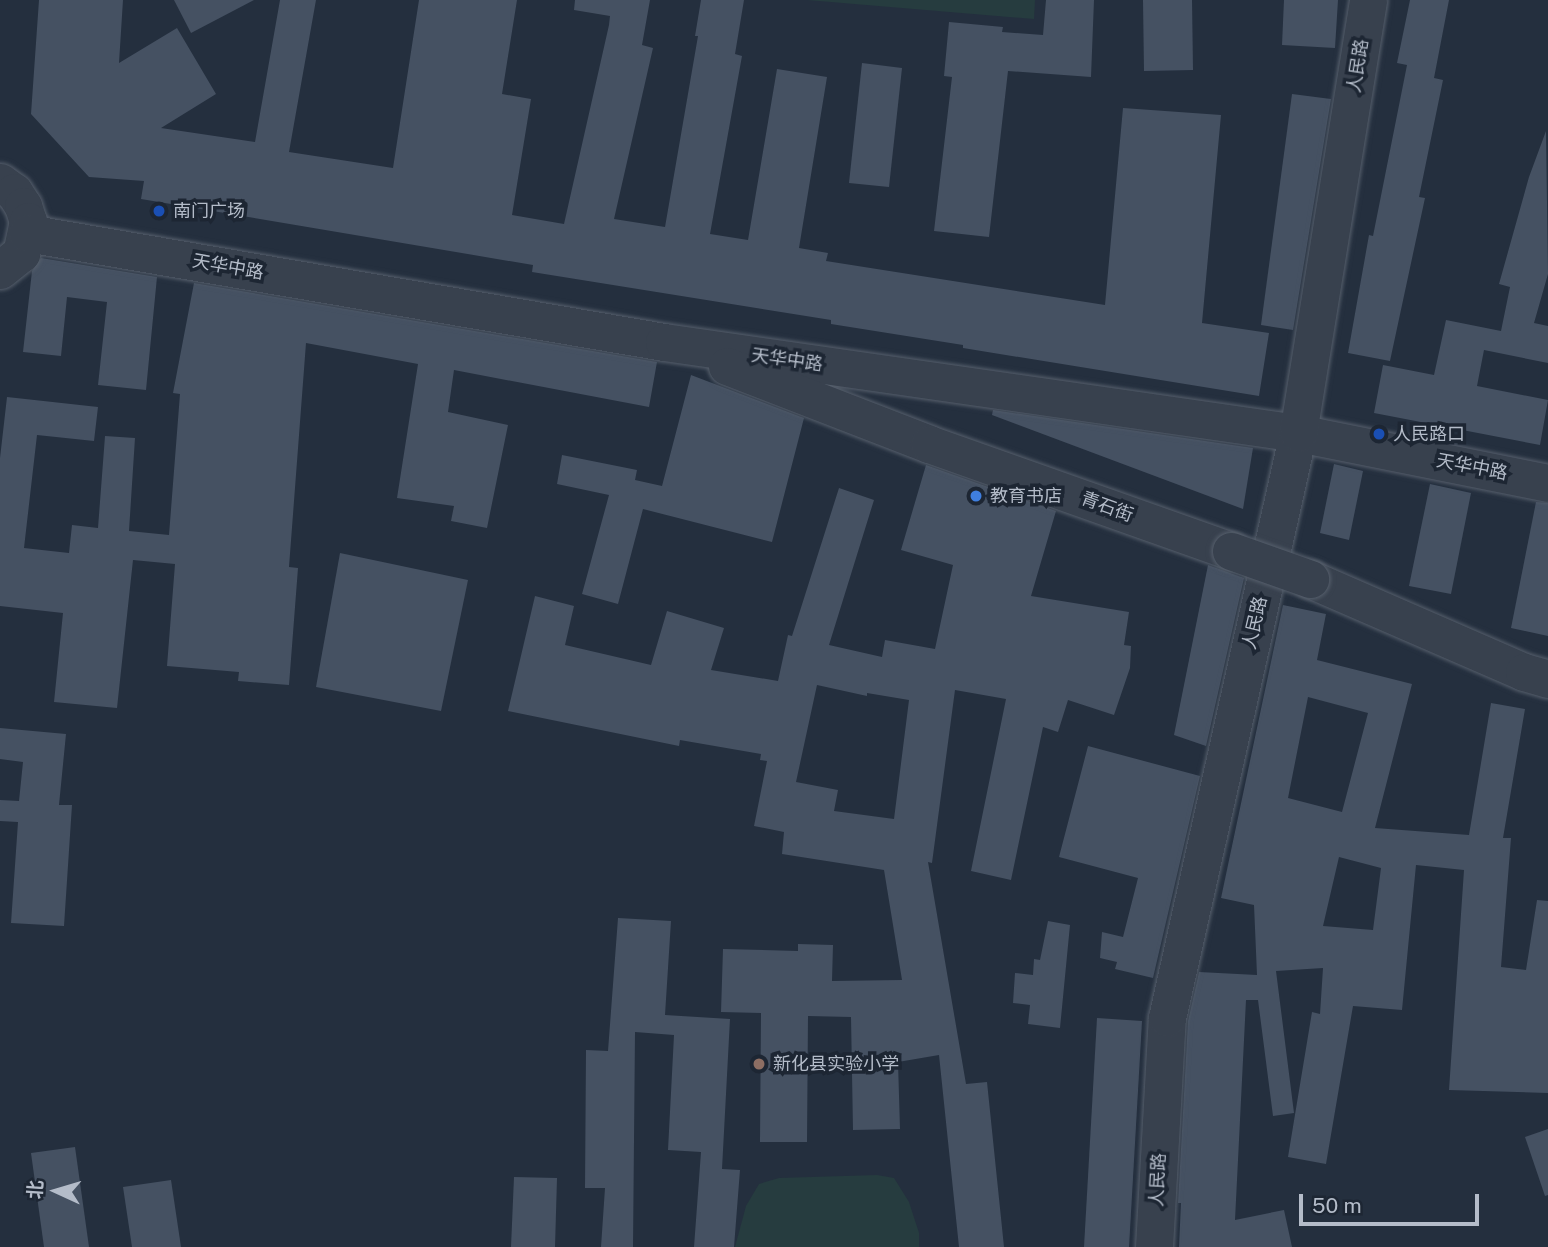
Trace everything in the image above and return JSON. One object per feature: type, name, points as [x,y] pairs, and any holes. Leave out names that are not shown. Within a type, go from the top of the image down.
[{"type":"street","name":"人民路","points":[[1154,1247],[1167,1018],[1298,433],[1368,0]]},
{"type":"street","points":[[0,182],[14,192],[23,206],[27,233],[21,253],[0,270]]},
{"type":"street","name":"天华中路","points":[[27,233],[664,342],[1298,433],[1548,482]]},
{"type":"street","name":"青石街","points":[[664,342],[929,444],[1310,579],[1524,672],[1548,679]]},
{"type":"green space","points":[[807,0],[1035,0],[1034,19]]},
{"type":"green space","points":[[877,1175],[894,1178],[909,1202],[919,1233],[919,1247],[735,1247],[746,1206],[759,1184],[779,1178]]},
{"type":"building","points":[[39,0],[123,0],[119,63],[177,28],[216,94],[161,128],[255,142],[280,0],[316,0],[289,152],[393,168],[419,0],[517,0],[502,94],[531,99],[512,215],[564,224],[610,16],[574,10],[575,0],[650,0],[642,45],[653,48],[614,219],[665,227],[698,36],[695,36],[701,0],[744,0],[735,54],[742,56],[710,234],[748,240],[777,69],[827,77],[799,248],[828,253],[826,261],[1105,305],[1123,108],[1221,115],[1202,323],[1269,333],[1259,396],[963,348],[963,345],[831,324],[831,320],[532,272],[533,265],[141,199],[144,181],[89,177],[31,114]]},
{"type":"building","points":[[174,0],[254,0],[191,33]]},
{"type":"building","points":[[1046,0],[1094,0],[1091,77],[1008,71],[989,237],[934,231],[952,77],[944,76],[949,22],[1003,27],[1002,32],[1043,35]]},
{"type":"building","points":[[1143,0],[1192,0],[1193,70],[1144,71]]},
{"type":"building","points":[[1284,0],[1338,0],[1335,48],[1282,45]]},
{"type":"building","points":[[1410,0],[1449,0],[1434,78],[1443,80],[1419,197],[1425,198],[1390,361],[1348,353],[1369,235],[1373,236],[1407,65],[1397,63]]},
{"type":"building","points":[[862,63],[902,68],[889,187],[849,183]]},
{"type":"building","points":[[1292,94],[1331,99],[1293,330],[1261,325]]},
{"type":"building","points":[[1546,131],[1548,274],[1534,323],[1548,326],[1548,363],[1484,350],[1477,386],[1548,400],[1540,445],[1374,413],[1383,365],[1434,375],[1446,320],[1501,331],[1510,287],[1499,284],[1529,177]]},
{"type":"building","points":[[41,258],[157,277],[146,390],[98,385],[107,302],[67,297],[61,356],[23,352],[32,271]]},
{"type":"building","points":[[194,283],[657,362],[649,407],[454,370],[448,412],[508,425],[487,528],[451,521],[454,506],[397,498],[418,364],[306,343],[289,567],[298,568],[289,685],[238,681],[239,672],[167,666],[175,564],[133,560],[117,708],[54,702],[63,613],[0,606],[0,458],[7,397],[98,407],[94,441],[37,435],[24,548],[69,553],[72,525],[98,528],[105,436],[135,438],[129,531],[169,535],[180,394],[173,393]]},
{"type":"building","points":[[691,375],[804,418],[772,542],[643,509],[618,604],[582,594],[609,495],[557,484],[562,455],[637,470],[635,480],[662,486]]},
{"type":"building","points":[[993,410],[1253,448],[1243,509],[992,415]]},
{"type":"building","points":[[1334,464],[1363,471],[1349,540],[1320,533]]},
{"type":"building","points":[[926,465],[1056,511],[1031,596],[1129,612],[1124,645],[1131,646],[1130,668],[1114,715],[1068,700],[1058,732],[1043,727],[1011,880],[971,871],[1006,699],[955,690],[932,863],[928,862],[966,1084],[987,1082],[1004,1247],[959,1247],[939,1055],[898,1062],[900,1129],[853,1130],[851,1017],[808,1016],[807,1142],[760,1142],[761,1013],[721,1012],[723,949],[798,951],[798,944],[833,945],[832,981],[902,980],[884,870],[782,854],[784,832],[754,826],[767,761],[760,760],[761,754],[680,740],[679,746],[508,711],[535,596],[574,606],[565,645],[651,665],[667,611],[724,628],[711,670],[778,681],[788,635],[792,636],[839,488],[874,500],[829,645],[882,657],[885,640],[935,649],[953,565],[901,550]],"holes":[[[817,685],[867,696],[867,693],[909,700],[894,819],[834,811],[838,790],[796,782]]]},
{"type":"building","points":[[1430,484],[1471,493],[1451,594],[1409,586]]},
{"type":"building","points":[[1536,502],[1548,503],[1548,636],[1511,628]]},
{"type":"building","points":[[340,553],[468,580],[441,711],[316,687]]},
{"type":"building","points":[[1208,565],[1244,578],[1206,746],[1174,735]]},
{"type":"building","points":[[1283,605],[1326,614],[1317,660],[1412,684],[1375,828],[1469,835],[1491,703],[1525,709],[1503,838],[1511,838],[1501,967],[1526,970],[1537,900],[1548,901],[1548,1093],[1449,1090],[1464,870],[1416,865],[1402,1010],[1353,1006],[1326,1164],[1288,1157],[1312,1012],[1320,1014],[1323,968],[1276,971],[1294,1113],[1273,1116],[1258,1000],[1246,1000],[1235,1220],[1284,1210],[1292,1247],[1179,1247],[1181,1203],[1178,1203],[1188,1021],[1199,972],[1257,975],[1254,905],[1221,898]],"holes":[[[1308,697],[1368,713],[1342,812],[1288,798]],[[1339,857],[1381,868],[1373,930],[1323,926]]]},
{"type":"building","points":[[0,728],[66,734],[59,805],[72,805],[64,926],[11,923],[18,822],[0,821],[0,800],[19,801],[23,762],[0,759]]},
{"type":"building","points":[[1088,746],[1200,776],[1153,978],[1115,969],[1117,962],[1100,958],[1102,932],[1123,937],[1138,878],[1059,857]]},
{"type":"building","points":[[618,918],[671,921],[665,1015],[730,1019],[722,1169],[740,1170],[734,1247],[694,1247],[701,1152],[668,1150],[674,1035],[635,1032],[633,1247],[601,1247],[605,1188],[585,1188],[586,1050],[608,1051]]},
{"type":"building","points":[[1048,921],[1070,925],[1060,1028],[1028,1024],[1030,1005],[1013,1003],[1015,973],[1033,975],[1034,959],[1040,960]]},
{"type":"building","points":[[1097,1018],[1142,1021],[1129,1247],[1084,1247]]},
{"type":"building","points":[[1548,1129],[1548,1195],[1545,1196],[1525,1137]]},
{"type":"building","points":[[75,1147],[89,1247],[44,1247],[31,1153]]},
{"type":"building","points":[[514,1177],[557,1178],[555,1247],[511,1247]]},
{"type":"building","points":[[171,1180],[181,1247],[132,1247],[123,1187]]},
{"type":"place","name":"南门广场","points":[[159,211]]},
{"type":"place","name":"人民路口","points":[[1379,434]]},
{"type":"place","name":"教育书店","points":[[976,496]]},
{"type":"place","name":"新化县实验小学","points":[[759,1064]]}]
